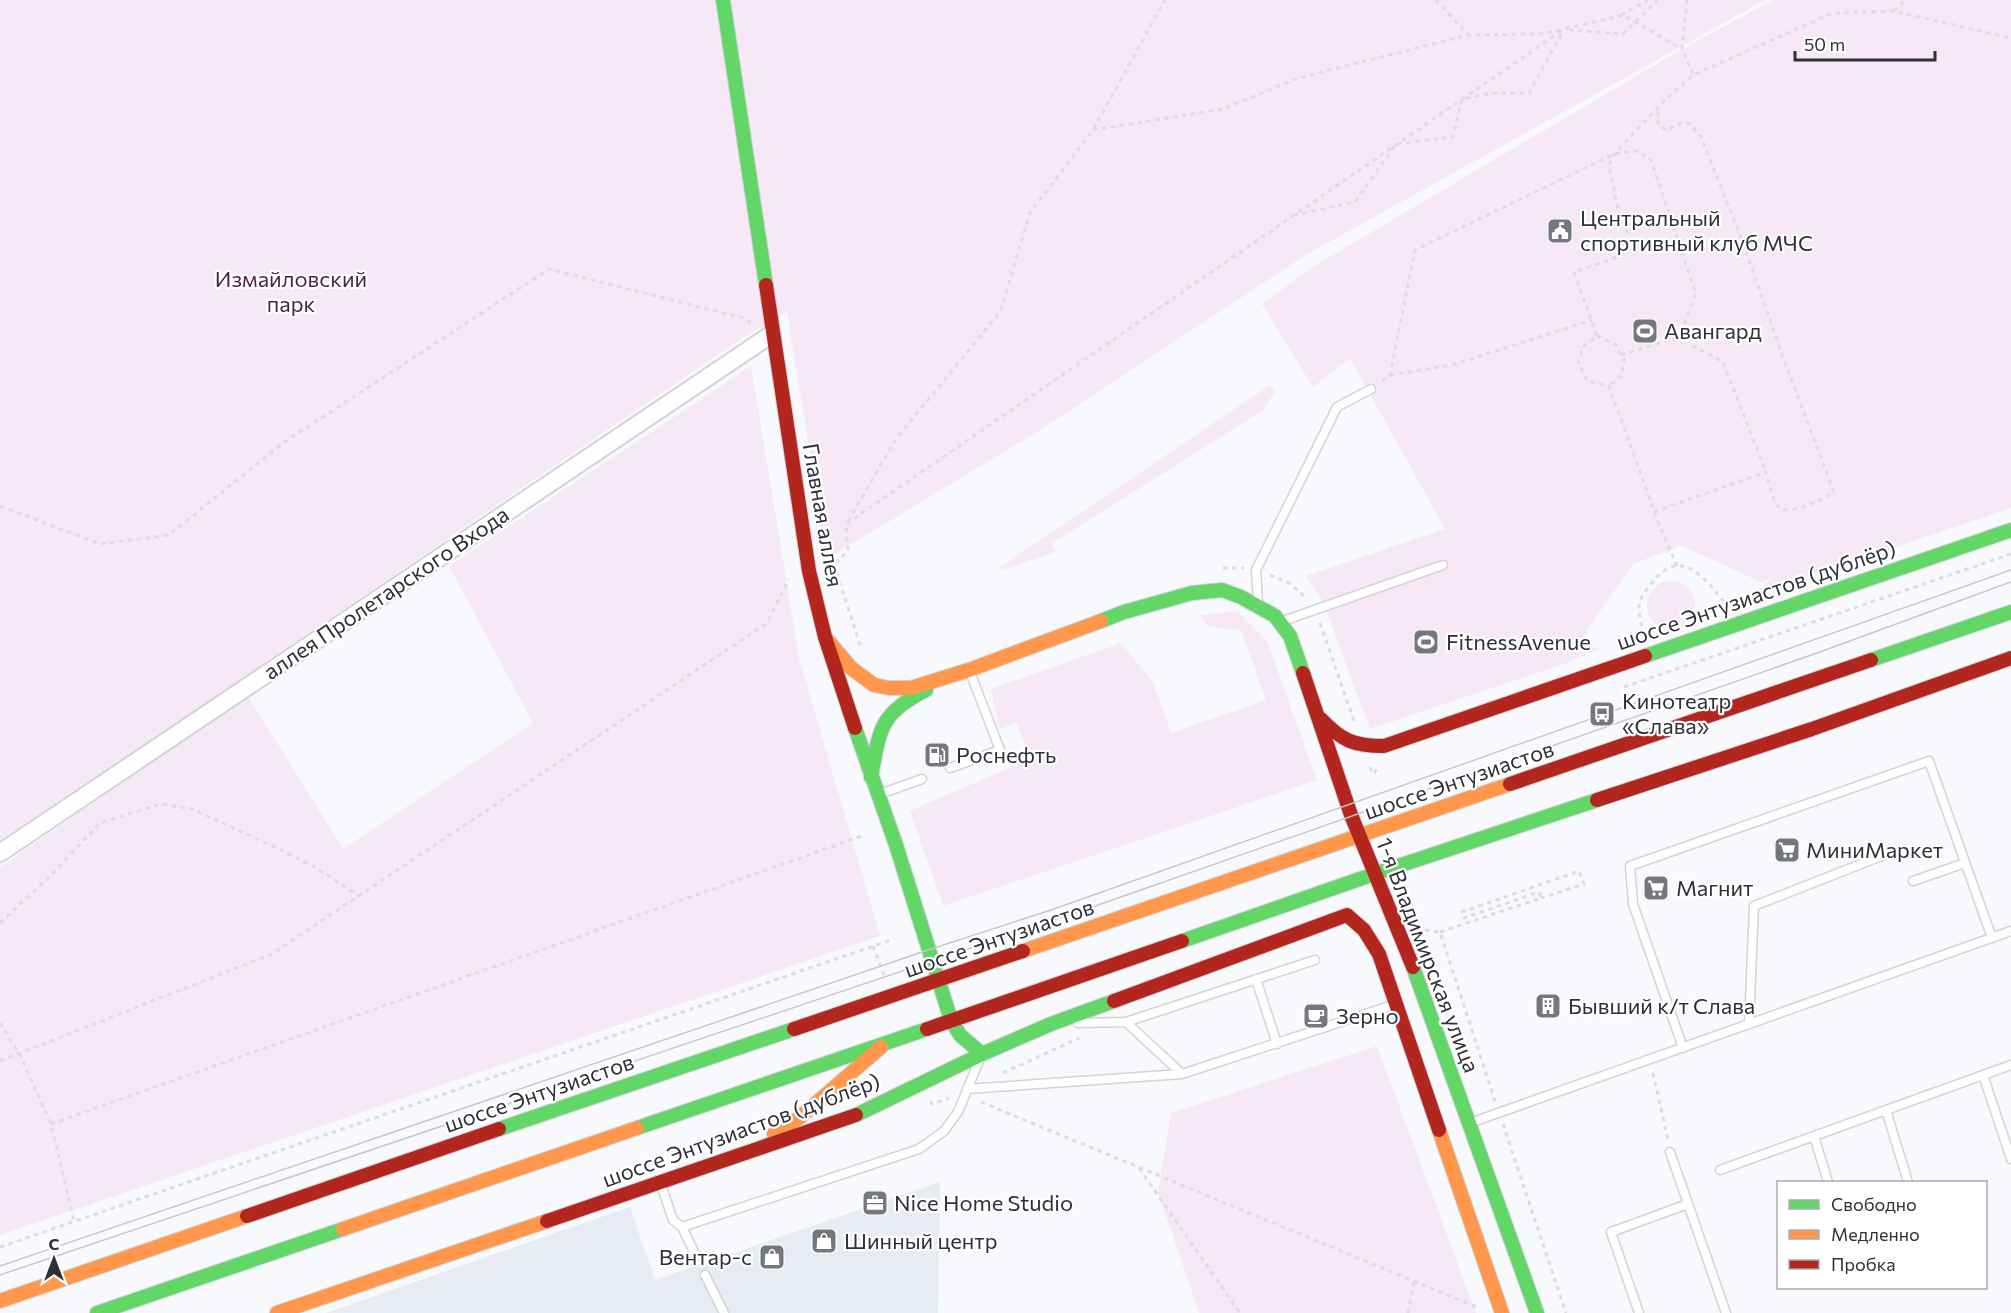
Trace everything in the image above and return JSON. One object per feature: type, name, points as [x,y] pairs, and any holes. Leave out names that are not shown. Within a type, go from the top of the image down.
[{"type":"main road","name":"Главная аллея","points":[[723,0],[768,336],[809,571],[825,637],[871,778],[896,845],[951,1020]]},
{"type":"main road","name":"шоссе Энтузиастов (дублёр)","points":[[1318,716],[1336,736],[1353,745],[1383,746],[2011,530]]},
{"type":"main road","name":"1-я Владимирская улица","points":[[825,637],[851,668],[874,685],[910,688],[969,670],[1124,612],[1192,593],[1222,590],[1258,605],[1275,616],[1290,636],[1360,837],[1403,938],[1537,1313]]},
{"type":"main road","name":"шоссе Энтузиастов","points":[[0,1301],[693,1062],[1360,837],[2011,612]]},
{"type":"main road","points":[[97,1313],[951,1020],[1341,901],[1377,873],[1812,729],[2011,658]]},
{"type":"main road","name":"1-я Владимирская улица","points":[[871,778],[884,718],[908,698],[969,670]]},
{"type":"main road","name":"1-я Владимирская улица","points":[[1341,901],[1379,954],[1502,1313]]},
{"type":"main road","name":"шоссе Энтузиастов (дублёр)","points":[[277,1313],[861,1113],[982,1054],[1341,901]]},
{"type":"main road","points":[[951,1020],[960,1035],[982,1054]]},
{"type":"main road","points":[[745,1153],[799,1118],[884,1044]]},
{"type":"street","name":"аллея Пролетарского Входа","points":[[0,853],[389,598],[768,336]]},
{"type":"lane","points":[[1258,605],[1255,578],[1257,570],[1338,407],[1371,389]]},
{"type":"lane","points":[[1280,622],[1443,565]]},
{"type":"lane","points":[[950,768],[1000,750],[969,670]]},
{"type":"lane","points":[[1683,1048],[1633,904],[1630,866],[1929,761],[1992,938]]},
{"type":"lane","points":[[877,795],[922,779]]},
{"type":"lane","points":[[1749,1024],[1754,906],[1889,853]]},
{"type":"lane","points":[[1913,881],[1965,863]]},
{"type":"lane","points":[[1469,1123],[2011,931]]},
{"type":"lane","points":[[1051,1024],[1126,1022],[1315,960]]},
{"type":"lane","points":[[1256,979],[1277,1044]]},
{"type":"lane","points":[[962,1093],[1182,1074],[1398,1004]]},
{"type":"lane","points":[[1126,1022],[1182,1074]]},
{"type":"lane","points":[[682,1227],[919,1149],[944,1131],[958,1112],[962,1093],[982,1054]]},
{"type":"lane","points":[[1720,1170],[2011,1065]]},
{"type":"lane","points":[[1983,1075],[2011,1159]]},
{"type":"lane","points":[[1886,1110],[1908,1181]]},
{"type":"lane","points":[[1814,1136],[1828,1181]]},
{"type":"lane","points":[[1671,1152],[1726,1313]]},
{"type":"lane","points":[[660,1182],[673,1220],[682,1227],[696,1256]]},
{"type":"lane","points":[[1639,1313],[1611,1232],[1688,1204]]},
{"type":"lane","points":[[705,1275],[724,1313]]},
{"type":"path","points":[[823,568],[834,564],[848,550],[846,524],[896,439],[1000,312],[1030,213],[1093,130],[1165,0]]},
{"type":"path","points":[[1436,0],[1468,35]]},
{"type":"path","points":[[1093,130],[1222,109],[1298,78],[1468,35],[1539,34],[1564,29],[1623,15],[1642,1],[1648,0]]},
{"type":"path","points":[[846,524],[1564,29],[1623,34],[1658,0]]},
{"type":"path","points":[[1687,0],[1682,49],[1693,75]]},
{"type":"path","points":[[1894,11],[1906,0]]},
{"type":"path","points":[[1609,386],[1621,376],[1624,360],[1616,345],[1597,336],[1574,272],[1617,257],[1630,248],[1631,242],[1624,228],[1610,177],[1609,165],[1614,154],[1658,107],[1693,75],[1833,13],[1894,11],[2011,38]]},
{"type":"path","points":[[1623,15],[1682,49]]},
{"type":"path","points":[[1462,99],[1492,93],[1529,93],[1564,29]]},
{"type":"path","points":[[1289,217],[1355,202],[1396,144],[1453,136],[1462,99]]},
{"type":"path","points":[[1390,375],[1415,250],[1614,154],[1636,151],[1651,160],[1696,294],[1685,321],[1693,346],[1723,362],[1776,503],[1784,510],[1795,510],[1834,492],[1781,352],[1736,223],[1701,137],[1690,124],[1685,122],[1666,130],[1658,125],[1658,107]]},
{"type":"path","points":[[0,506],[100,544],[169,535],[283,443],[549,269],[747,319],[768,336]]},
{"type":"path","points":[[1371,389],[1390,375],[1452,365],[1592,320]]},
{"type":"path","points":[[1621,355],[1689,334]]},
{"type":"path","points":[[1597,336],[1584,346],[1578,362],[1587,381],[1609,386]]},
{"type":"path","points":[[1609,386],[1654,512],[1677,566]]},
{"type":"path","points":[[1654,512],[1766,472]]},
{"type":"path","points":[[1643,635],[1639,607],[1643,595],[1654,579],[1677,566],[1690,568],[1706,579],[1729,608]]},
{"type":"path","points":[[0,1061],[272,954],[767,623],[792,574]]},
{"type":"path","points":[[0,923],[48,878],[100,823],[132,811],[161,804],[192,809],[278,848],[318,869],[359,896]]},
{"type":"path","points":[[51,1124],[865,835]]},
{"type":"path","points":[[1440,932],[1584,884],[1579,871],[1462,912],[1464,918],[1539,892],[1541,898]]},
{"type":"path","points":[[0,1247],[894,939]]},
{"type":"path","points":[[873,946],[887,982]]},
{"type":"path","points":[[0,1023],[20,1054],[51,1124],[74,1221]]},
{"type":"path","points":[[999,1075],[1082,1036]]},
{"type":"path","points":[[1650,1059],[1671,1152]]},
{"type":"path","points":[[932,1104],[962,1093]]},
{"type":"path","points":[[976,1100],[1482,1309]]},
{"type":"path","points":[[1138,1167],[1240,1313]]},
{"type":"path","points":[[1408,1313],[1414,1281]]},
{"type":"shaded area","points":[[940,1182],[938,1313],[326,1313],[630,1207],[655,1280]]},
{"type":"green space","name":"Измайловский парк","points":[[0,0],[1765,0],[1306,255],[1040,430],[827,559],[787,312],[744,337],[0,843]]},
{"type":"green space","name":"Авангард","points":[[1773,0],[2011,0],[2011,508],[1751,596],[1772,578],[1761,582],[1680,545],[1665,554],[1667,551],[1633,564],[1576,646],[1600,648],[1567,663],[1370,729],[1323,602],[1306,576],[1445,529],[1350,358],[1313,387],[1262,304],[1311,268],[1682,49]]},
{"type":"green space","points":[[751,366],[799,658],[880,936],[0,1235],[0,867],[248,696],[343,849],[533,723],[449,566]]},
{"type":"green space","points":[[1270,385],[1275,392],[1262,411],[1051,544],[1056,552],[1006,569],[999,568]]},
{"type":"green space","points":[[1671,581],[1688,588],[1695,605],[1688,622],[1671,629],[1654,622],[1647,605],[1654,588]]},
{"type":"green space","points":[[1237,611],[1267,641],[1317,780],[943,906],[910,811],[1030,758],[1017,723],[999,729],[991,689],[1121,643],[1153,682],[1171,733],[1266,700],[1241,630],[1209,627],[1199,615]]},
{"type":"green space","points":[[1377,1046],[1476,1313],[1199,1313],[1158,1192],[1171,1113]]},
{"type":"tram line","points":[[0,1266],[1051,910],[2011,570]]},
{"type":"tram line","points":[[0,1275],[1098,905],[1817,653],[2011,582]]},
{"type":"traffic: fast","points":[[723,0],[766,285]]},
{"type":"traffic: fast","points":[[1645,656],[2011,530]]},
{"type":"traffic: fast","points":[[1101,621],[1124,612],[1192,593],[1222,590],[1241,597],[1275,616],[1290,636],[1303,673]]},
{"type":"traffic: fast","points":[[1871,660],[2011,612]]},
{"type":"traffic: fast","points":[[871,777],[884,724],[899,707],[926,690]]},
{"type":"traffic: fast","points":[[855,728],[896,845],[951,1020],[960,1035],[982,1054]]},
{"type":"traffic: fast","points":[[1182,941],[1597,800]]},
{"type":"traffic: fast","points":[[1413,967],[1537,1313]]},
{"type":"traffic: fast","points":[[856,1115],[982,1054],[1051,1024],[1114,1001]]},
{"type":"traffic: fast","points":[[499,1129],[794,1029]]},
{"type":"traffic: fast","points":[[637,1128],[927,1029]]},
{"type":"traffic: fast","points":[[97,1313],[343,1229]]},
{"type":"traffic: slow","points":[[825,637],[851,668],[874,685],[911,688],[969,670],[1101,621]]},
{"type":"traffic: slow","points":[[1023,951],[1510,784]]},
{"type":"traffic: slow","points":[[774,1134],[799,1118],[881,1047]]},
{"type":"traffic: slow","points":[[343,1229],[637,1128]]},
{"type":"traffic: slow","points":[[1439,1130],[1502,1313]]},
{"type":"traffic: slow","points":[[0,1301],[247,1216]]},
{"type":"traffic: slow","points":[[277,1313],[547,1221]]},
{"type":"traffic: jam","points":[[766,285],[809,571],[825,637],[855,728]]},
{"type":"traffic: jam","points":[[1321,719],[1349,741],[1364,745],[1384,746],[1645,656]]},
{"type":"traffic: jam","points":[[1597,800],[1812,729],[2011,658]]},
{"type":"traffic: jam","points":[[1510,784],[1871,660]]},
{"type":"traffic: jam","points":[[1303,673],[1351,815],[1413,967]]},
{"type":"traffic: jam","points":[[1114,1001],[1347,915],[1364,930],[1379,954],[1439,1130]]},
{"type":"traffic: jam","points":[[927,1029],[1182,941]]},
{"type":"traffic: jam","points":[[794,1029],[1023,951]]},
{"type":"traffic: jam","points":[[547,1221],[856,1115]]},
{"type":"traffic: jam","points":[[247,1216],[499,1129]]},
{"type":"place","name":"Центральный спортивный клуб МЧС","points":[[1560,231]]},
{"type":"place","name":"Авангард","points":[[1645,331]]},
{"type":"place","name":"FitnessAvenue","points":[[1426,642]]},
{"type":"place","name":"Кинотеатр «Слава»","points":[[1602,714]]},
{"type":"place","name":"Роснефть","points":[[937,755]]},
{"type":"place","name":"МиниМаркет","points":[[1787,850]]},
{"type":"place","name":"Магнит","points":[[1656,888]]},
{"type":"place","name":"Бывший к/т Слава","points":[[1548,1006]]},
{"type":"place","name":"Зерно","points":[[1316,1016]]},
{"type":"place","name":"Nice Home Studio","points":[[875,1203]]},
{"type":"place","name":"Шинный центр","points":[[824,1241]]},
{"type":"place","name":"Вентар-с","points":[[772,1257]]}]
